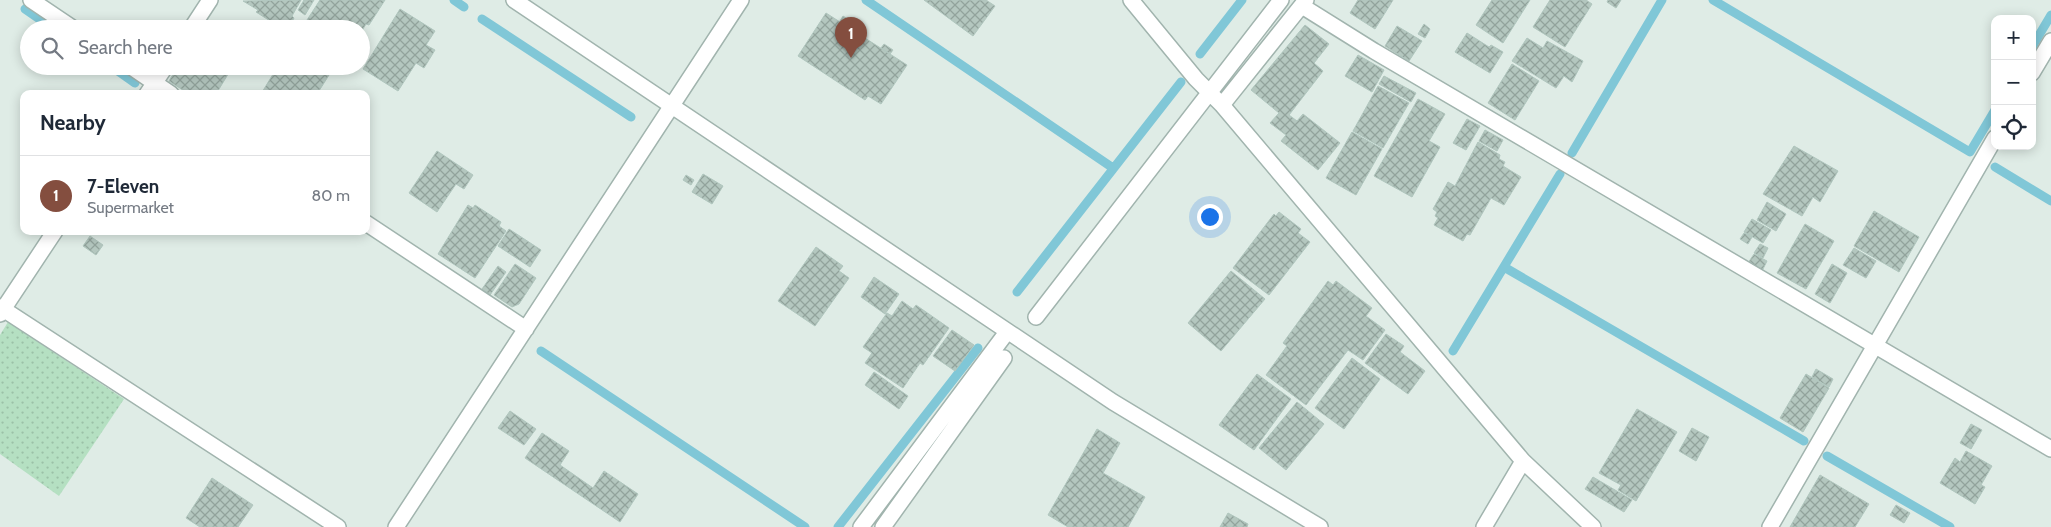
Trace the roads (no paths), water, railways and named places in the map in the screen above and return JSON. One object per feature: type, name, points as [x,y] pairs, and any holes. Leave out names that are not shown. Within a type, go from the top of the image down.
[{"type":"street","points":[[31,0],[61,20]]},
{"type":"street","points":[[197,20],[210,0]]},
{"type":"street","points":[[514,0],[1113,402],[1320,527]]},
{"type":"street","points":[[396,527],[741,0]]},
{"type":"street","points":[[1131,0],[1196,79],[1222,105],[1523,461],[1593,527]]},
{"type":"street","points":[[1036,317],[1281,0]]},
{"type":"street","points":[[1222,105],[1304,3],[1374,51],[2051,450]]},
{"type":"street","points":[[2036,66],[2051,41]]},
{"type":"street","points":[[139,75],[151,88],[160,75]]},
{"type":"street","points":[[1770,527],[1991,145]]},
{"type":"street","points":[[370,226],[526,329]]},
{"type":"street","points":[[53,235],[1,310],[338,527]]},
{"type":"street","points":[[861,527],[1007,332]]},
{"type":"street","points":[[883,527],[1004,358]]},
{"type":"street","points":[[1484,527],[1523,461]]},
{"type":"waterway","points":[[454,0],[464,7]]},
{"type":"waterway","points":[[866,0],[1113,168]]},
{"type":"waterway","points":[[1200,54],[1242,0]]},
{"type":"waterway","points":[[1572,153],[1662,0]]},
{"type":"waterway","points":[[1713,0],[1970,152],[1991,117]]},
{"type":"waterway","points":[[25,9],[41,20]]},
{"type":"waterway","points":[[2036,40],[2051,15]]},
{"type":"waterway","points":[[482,19],[631,117]]},
{"type":"waterway","points":[[124,75],[135,83]]},
{"type":"waterway","points":[[1017,292],[1181,82]]},
{"type":"waterway","points":[[1995,167],[2051,201]]},
{"type":"waterway","points":[[1453,351],[1560,174]]},
{"type":"waterway","points":[[1504,267],[1804,441]]},
{"type":"waterway","points":[[838,527],[978,348]]},
{"type":"waterway","points":[[541,351],[805,527]]},
{"type":"waterway","points":[[1827,456],[1950,527]]},
{"type":"place","name":"7-Eleven","points":[[851,58]]}]
